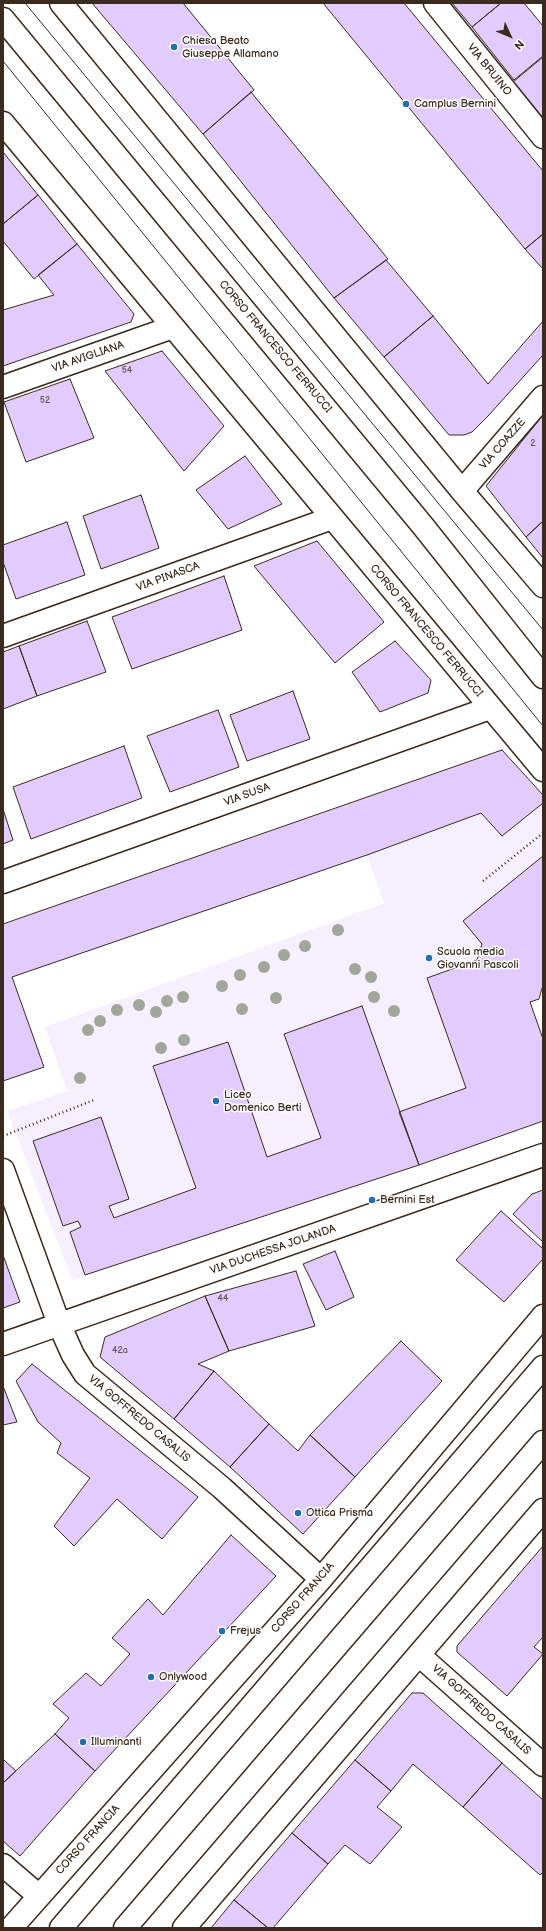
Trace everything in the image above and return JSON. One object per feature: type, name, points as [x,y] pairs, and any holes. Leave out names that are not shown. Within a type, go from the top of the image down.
[{"type":"street","points":[[61,3],[462,491],[543,586]]},
{"type":"street","name":"VIA BRUINO","points":[[435,3],[543,137]]},
{"type":"street","name":"CORSO FRANCESCO FERRUCCI","points":[[3,19],[423,526],[543,677]]},
{"type":"street","name":"CORSO FRANCESCO FERRUCCI","points":[[3,123],[543,770]]},
{"type":"street","name":"VIA AVIGLIANA","points":[[3,387],[173,328]]},
{"type":"street","name":"VIA COAZZE","points":[[462,491],[543,397]]},
{"type":"street","name":"VIA PINASCA","points":[[3,636],[332,518]]},
{"type":"street","name":"VIA SUSA","points":[[3,882],[490,708]]},
{"type":"street","name":"VIA DUCHESSA JOLANDA","points":[[3,1344],[543,1155]]},
{"type":"street","name":"VIA GOFFREDO CASALIS","points":[[3,1170],[59,1324],[72,1355],[85,1374],[222,1488],[320,1579]]},
{"type":"street","name":"CORSO FRANCIA","points":[[10,1928],[320,1579],[543,1316]]},
{"type":"street","points":[[61,1928],[543,1367]]},
{"type":"street","points":[[125,1928],[543,1442]]},
{"type":"street","points":[[184,1928],[543,1510]]},
{"type":"street","name":"VIA GOFFREDO CASALIS","points":[[419,1655],[543,1765]]},
{"type":"street","points":[[3,1865],[38,1896]]},
{"type":"path","points":[[483,881],[543,833]]},
{"type":"path","points":[[3,1136],[94,1100]]},
{"type":"shaded area","name":"Liceo Domenico Berti","points":[[543,803],[543,985],[530,1002],[543,1039],[543,1121],[419,1165],[72,1280],[7,1111],[67,1091],[45,1027],[384,903],[367,855],[481,813],[502,836]]},
{"type":"building","name":"Chiesa Beato Giuseppe Allamano","points":[[92,3],[183,3],[254,90],[203,134]]},
{"type":"building","points":[[323,3],[404,3],[543,171],[543,234],[525,249]]},
{"type":"building","points":[[452,3],[501,3],[472,27]]},
{"type":"building","points":[[501,3],[524,3],[543,26],[543,56],[514,80],[472,27]]},
{"type":"building","points":[[543,57],[543,118],[513,82]]},
{"type":"building","points":[[251,92],[388,259],[334,298],[203,134]]},
{"type":"building","points":[[3,152],[38,195],[3,224]]},
{"type":"building","points":[[38,195],[77,244],[34,279],[3,241],[3,224]]},
{"type":"building","points":[[543,234],[543,269],[525,249]]},
{"type":"building","points":[[77,244],[134,314],[131,322],[3,366],[3,310],[54,295],[38,275]]},
{"type":"building","points":[[386,260],[433,316],[384,357],[334,298]]},
{"type":"building","points":[[433,316],[488,384],[543,321],[543,355],[488,416],[472,432],[464,435],[449,435],[384,357]]},
{"type":"building","points":[[162,351],[224,426],[184,471],[105,371]]},
{"type":"building","points":[[70,379],[94,438],[26,462],[4,402]]},
{"type":"building","points":[[543,415],[543,521],[526,537],[486,486]]},
{"type":"building","points":[[245,456],[282,504],[228,529],[196,490]]},
{"type":"building","points":[[141,495],[159,548],[101,569],[83,516]]},
{"type":"building","points":[[543,521],[543,558],[526,537]]},
{"type":"building","points":[[67,522],[85,575],[16,599],[3,562],[3,545]]},
{"type":"building","points":[[317,541],[384,622],[335,663],[254,566]]},
{"type":"building","points":[[224,576],[242,630],[132,669],[112,617]]},
{"type":"building","points":[[87,621],[106,672],[37,696],[19,646]]},
{"type":"building","points":[[395,641],[431,680],[428,693],[380,712],[352,672]]},
{"type":"building","points":[[19,646],[37,696],[3,709],[3,652]]},
{"type":"building","points":[[293,691],[310,739],[247,761],[230,715]]},
{"type":"building","points":[[218,710],[239,767],[170,792],[147,736]]},
{"type":"building","points":[[124,746],[142,798],[31,839],[13,787]]},
{"type":"building","points":[[502,750],[543,795],[543,803],[502,836],[481,813],[367,855],[12,977],[44,1067],[3,1081],[3,924]]},
{"type":"building","points":[[3,809],[13,840],[3,844]]},
{"type":"building","points":[[543,856],[543,985],[539,999],[530,1002],[543,1039],[543,1121],[419,1165],[399,1112],[466,1088],[427,978],[477,960],[482,944],[463,921]]},
{"type":"building","points":[[362,1006],[419,1165],[85,1275],[70,1232],[81,1227],[78,1221],[63,1226],[33,1141],[101,1117],[129,1199],[109,1206],[114,1218],[196,1188],[153,1066],[228,1042],[267,1157],[321,1138],[284,1034]]},
{"type":"building","points":[[543,1190],[543,1242],[513,1214],[532,1194]]},
{"type":"building","points":[[501,1211],[543,1249],[543,1259],[504,1302],[456,1260]]},
{"type":"building","points":[[335,1251],[354,1297],[326,1310],[303,1264]]},
{"type":"building","points":[[3,1255],[20,1302],[3,1308]]},
{"type":"building","points":[[296,1271],[315,1326],[229,1351],[205,1296]]},
{"type":"building","points":[[205,1296],[229,1351],[198,1364],[214,1371],[174,1419],[100,1357],[105,1337]]},
{"type":"building","points":[[401,1341],[442,1381],[355,1477],[310,1435]]},
{"type":"building","points":[[32,1364],[198,1497],[162,1539],[117,1499],[74,1546],[54,1526],[90,1478],[57,1453],[61,1443],[38,1422],[16,1381]]},
{"type":"building","points":[[214,1371],[269,1424],[230,1467],[174,1419]]},
{"type":"building","points":[[3,1386],[17,1422],[3,1425]]},
{"type":"building","points":[[269,1424],[298,1451],[310,1435],[355,1477],[303,1534],[230,1467]]},
{"type":"building","points":[[231,1535],[276,1576],[95,1771],[55,1734],[69,1718],[53,1704],[86,1673],[101,1686],[130,1654],[112,1638],[148,1599],[163,1615]]},
{"type":"building","points":[[543,1546],[543,1637],[534,1647],[543,1654],[507,1696],[457,1652],[457,1646]]},
{"type":"building","points":[[412,1693],[423,1693],[502,1763],[463,1807],[413,1764],[391,1791],[355,1760]]},
{"type":"building","points":[[55,1734],[95,1771],[20,1856],[3,1841],[3,1783]]},
{"type":"building","points":[[3,1759],[16,1771],[3,1783]]},
{"type":"building","points":[[355,1760],[391,1791],[377,1807],[402,1827],[370,1864],[345,1845],[328,1864],[292,1833]]},
{"type":"building","points":[[502,1763],[543,1800],[543,1872],[540,1875],[463,1807]]},
{"type":"building","points":[[292,1833],[328,1864],[273,1928],[268,1928],[234,1900]]},
{"type":"building","points":[[234,1900],[268,1928],[211,1928]]},
{"type":"tram line","points":[[25,3],[543,630]]},
{"type":"tram line","points":[[3,61],[543,726]]},
{"type":"place","name":"Chiesa Beato Giuseppe Allamano","points":[[174,47]]},
{"type":"place","name":"Camplus Bernini","points":[[406,104]]},
{"type":"place","name":"Scuola media Giovanni Pascoli","points":[[429,958]]},
{"type":"place","name":"Liceo Domenico Berti","points":[[216,1101]]},
{"type":"place","name":"Bernini Est","points":[[372,1200]]},
{"type":"place","name":"Ottica Prisma","points":[[298,1513]]},
{"type":"place","name":"Frejus","points":[[222,1631]]},
{"type":"place","name":"Onlywood","points":[[151,1677]]},
{"type":"place","name":"Illuminanti","points":[[83,1742]]}]
